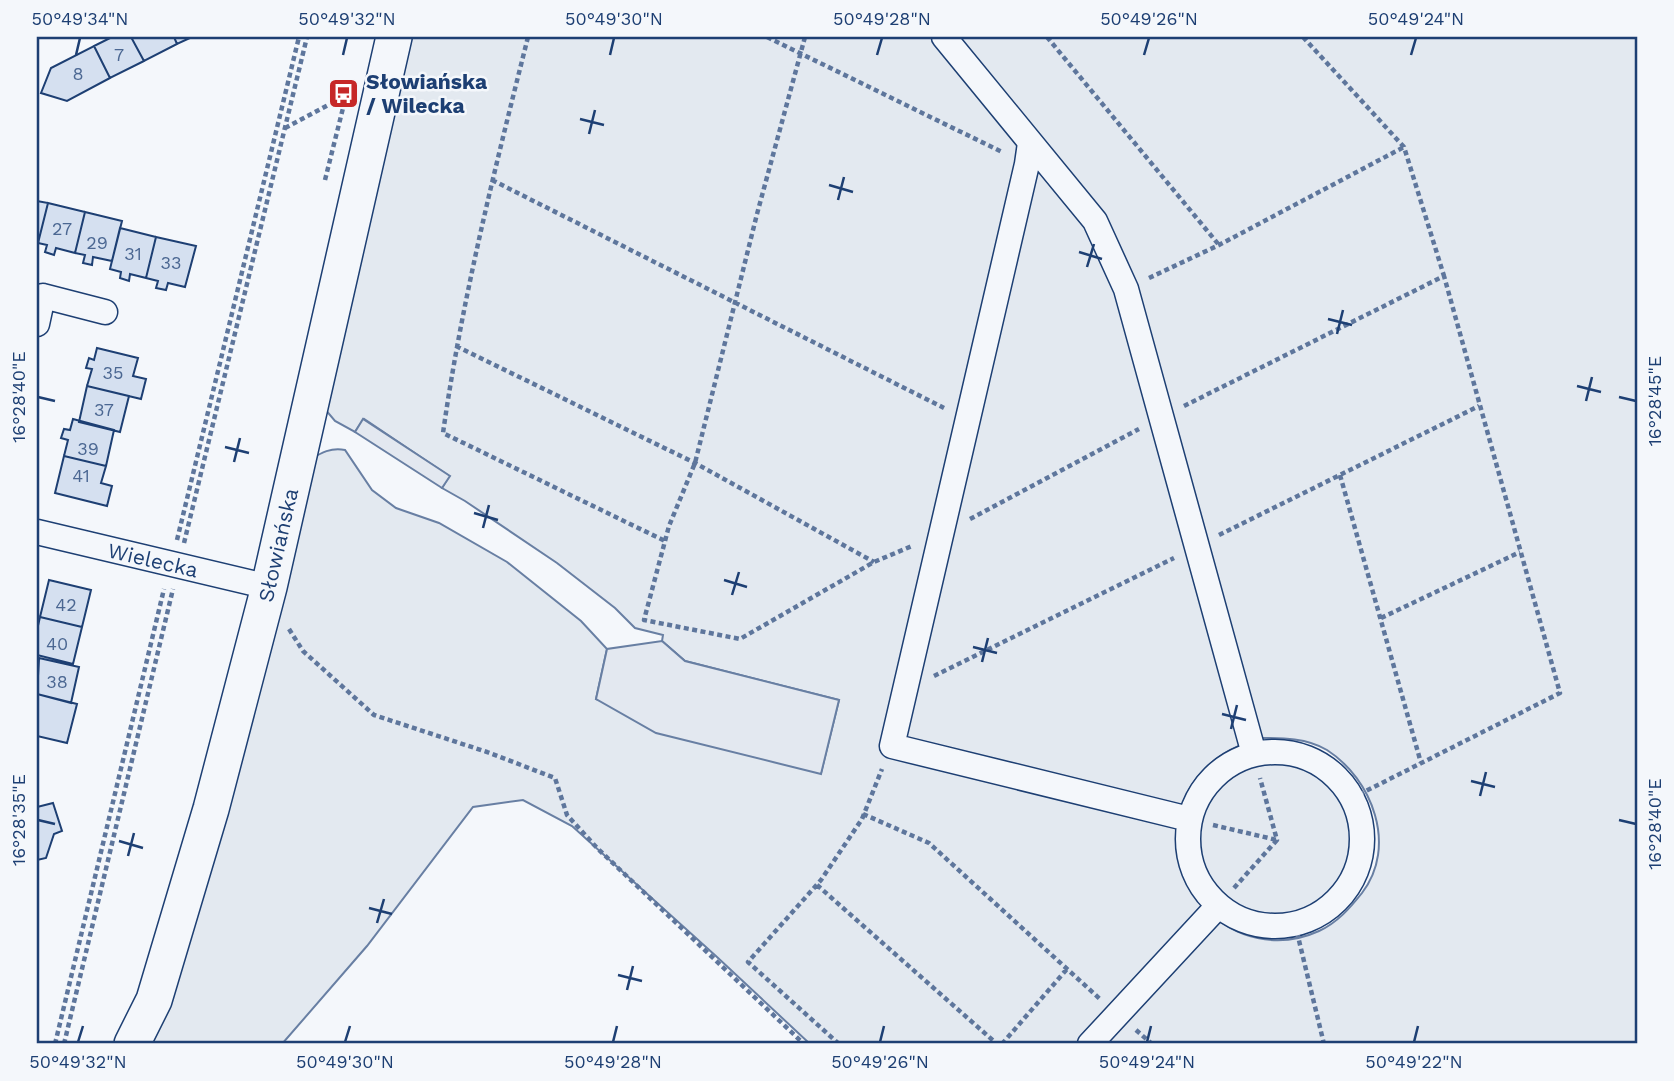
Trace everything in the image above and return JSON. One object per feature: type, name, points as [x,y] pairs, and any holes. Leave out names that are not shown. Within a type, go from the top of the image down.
[{"type":"street","name":"Słowiańska","points":[[132,1044],[154,1000],[211,809],[267,595],[394,37]]},
{"type":"street","points":[[944,37],[1029,153],[1095,221],[1126,289],[1254,754]]},
{"type":"street","points":[[1029,153],[892,746],[1189,819]]},
{"type":"street","points":[[37,324],[40,295],[106,312]]},
{"type":"street","name":"Wielecka","points":[[37,533],[175,565],[267,595]]},
{"type":"street","points":[[1285,752],[1316,761],[1334,774],[1354,797],[1361,823],[1360,859],[1346,891],[1320,915],[1286,927],[1251,924],[1217,906],[1202,890],[1191,868],[1187,844],[1189,819],[1202,790],[1224,767],[1254,754],[1285,752]]},
{"type":"street","points":[[1090,1044],[1217,906]]},
{"type":"path","points":[[64,1044],[299,37]]},
{"type":"path","points":[[55,1044],[307,37]]},
{"type":"path","points":[[528,37],[492,180],[456,346],[443,433],[665,541]]},
{"type":"path","points":[[767,37],[1029,153]]},
{"type":"path","points":[[805,37],[757,214],[695,463],[665,541],[644,620],[740,639],[874,562],[941,534],[1161,418],[1444,276]]},
{"type":"path","points":[[1047,37],[1219,245]]},
{"type":"path","points":[[1303,37],[1404,147],[1444,276],[1560,693],[1354,797]]},
{"type":"path","points":[[325,180],[348,85]]},
{"type":"path","points":[[285,128],[345,96]]},
{"type":"path","points":[[1126,289],[1219,245],[1404,147]]},
{"type":"path","points":[[492,180],[969,421]]},
{"type":"path","points":[[456,346],[695,463],[874,562]]},
{"type":"path","points":[[1340,475],[1421,763]]},
{"type":"path","points":[[1381,618],[1520,552]]},
{"type":"path","points":[[267,595],[303,651],[374,715],[487,752],[555,778],[567,815],[597,848],[804,1044]]},
{"type":"path","points":[[839,1044],[748,962],[817,885],[862,819],[892,746]]},
{"type":"path","points":[[1254,754],[1277,840]]},
{"type":"path","points":[[863,814],[929,843],[1152,1044]]},
{"type":"path","points":[[1189,819],[1277,840]]},
{"type":"path","points":[[1217,906],[1277,840]]},
{"type":"path","points":[[817,885],[999,1044],[1067,968]]},
{"type":"path","points":[[1295,924],[1324,1044]]},
{"type":"shaded area","points":[[412,37],[1637,37],[1637,1044],[810,1044],[572,826],[523,800],[473,807],[367,946],[282,1044],[150,1044],[309,460],[322,453],[335,449],[345,450],[372,490],[396,508],[439,523],[507,562],[581,621],[607,649],[596,699],[821,773],[839,700],[685,661],[662,641],[663,635],[635,628],[615,608],[557,563],[442,488],[449,476],[364,419],[355,432],[335,421],[324,408]],"holes":[[[1260,738],[1311,743],[1327,750],[1343,763],[1357,778],[1367,796],[1379,835],[1373,875],[1353,904],[1326,928],[1288,940],[1258,938],[1230,928],[1207,910],[1189,887],[1179,860],[1177,829],[1191,786],[1215,759]]]},
{"type":"shaded area","points":[[363,419],[450,476],[442,488],[355,432]]},
{"type":"shaded area","points":[[662,641],[685,661],[839,700],[821,774],[656,733],[596,699],[607,649]]},
{"type":"shaded area","points":[[1277,761],[1307,767],[1332,784],[1349,809],[1355,839],[1349,869],[1332,894],[1307,911],[1277,917],[1247,911],[1222,894],[1205,869],[1199,839],[1205,809],[1222,784],[1247,767]]},
{"type":"building","points":[[112,37],[131,37],[144,61],[110,78],[94,46]]},
{"type":"building","points":[[131,37],[174,37],[177,44],[144,61]]},
{"type":"building","points":[[174,37],[192,37],[177,44]]},
{"type":"building","points":[[94,46],[110,78],[67,101],[41,93],[51,68]]},
{"type":"building","points":[[37,201],[48,203],[38,243],[37,243]]},
{"type":"building","points":[[48,203],[85,212],[75,253],[56,248],[54,255],[45,252],[47,245],[38,243]]},
{"type":"building","points":[[85,212],[122,221],[112,261],[93,257],[92,265],[83,263],[85,255],[75,253]]},
{"type":"building","points":[[120,228],[156,237],[146,278],[130,274],[129,281],[120,278],[121,272],[110,269]]},
{"type":"building","points":[[156,237],[196,246],[185,287],[168,283],[166,290],[156,288],[158,281],[146,278]]},
{"type":"building","points":[[97,348],[138,358],[133,376],[146,379],[141,399],[87,386],[92,369],[86,368],[89,358],[94,360]]},
{"type":"building","points":[[87,386],[129,396],[120,432],[79,422]]},
{"type":"building","points":[[73,419],[114,430],[106,466],[64,456],[68,440],[61,438],[64,429],[70,430]]},
{"type":"building","points":[[64,456],[106,466],[101,483],[112,486],[107,506],[55,493]]},
{"type":"building","points":[[49,580],[91,590],[82,627],[40,617]]},
{"type":"building","points":[[40,617],[82,627],[73,664],[37,655]]},
{"type":"building","points":[[39,658],[79,667],[71,703],[37,694]]},
{"type":"building","points":[[37,694],[77,704],[67,743],[37,736]]},
{"type":"building","points":[[53,803],[62,831],[54,834],[46,858],[37,860],[37,807]]},
{"type":"place","name":"Słowiańska / Wilecka","points":[[343,93]]}]
